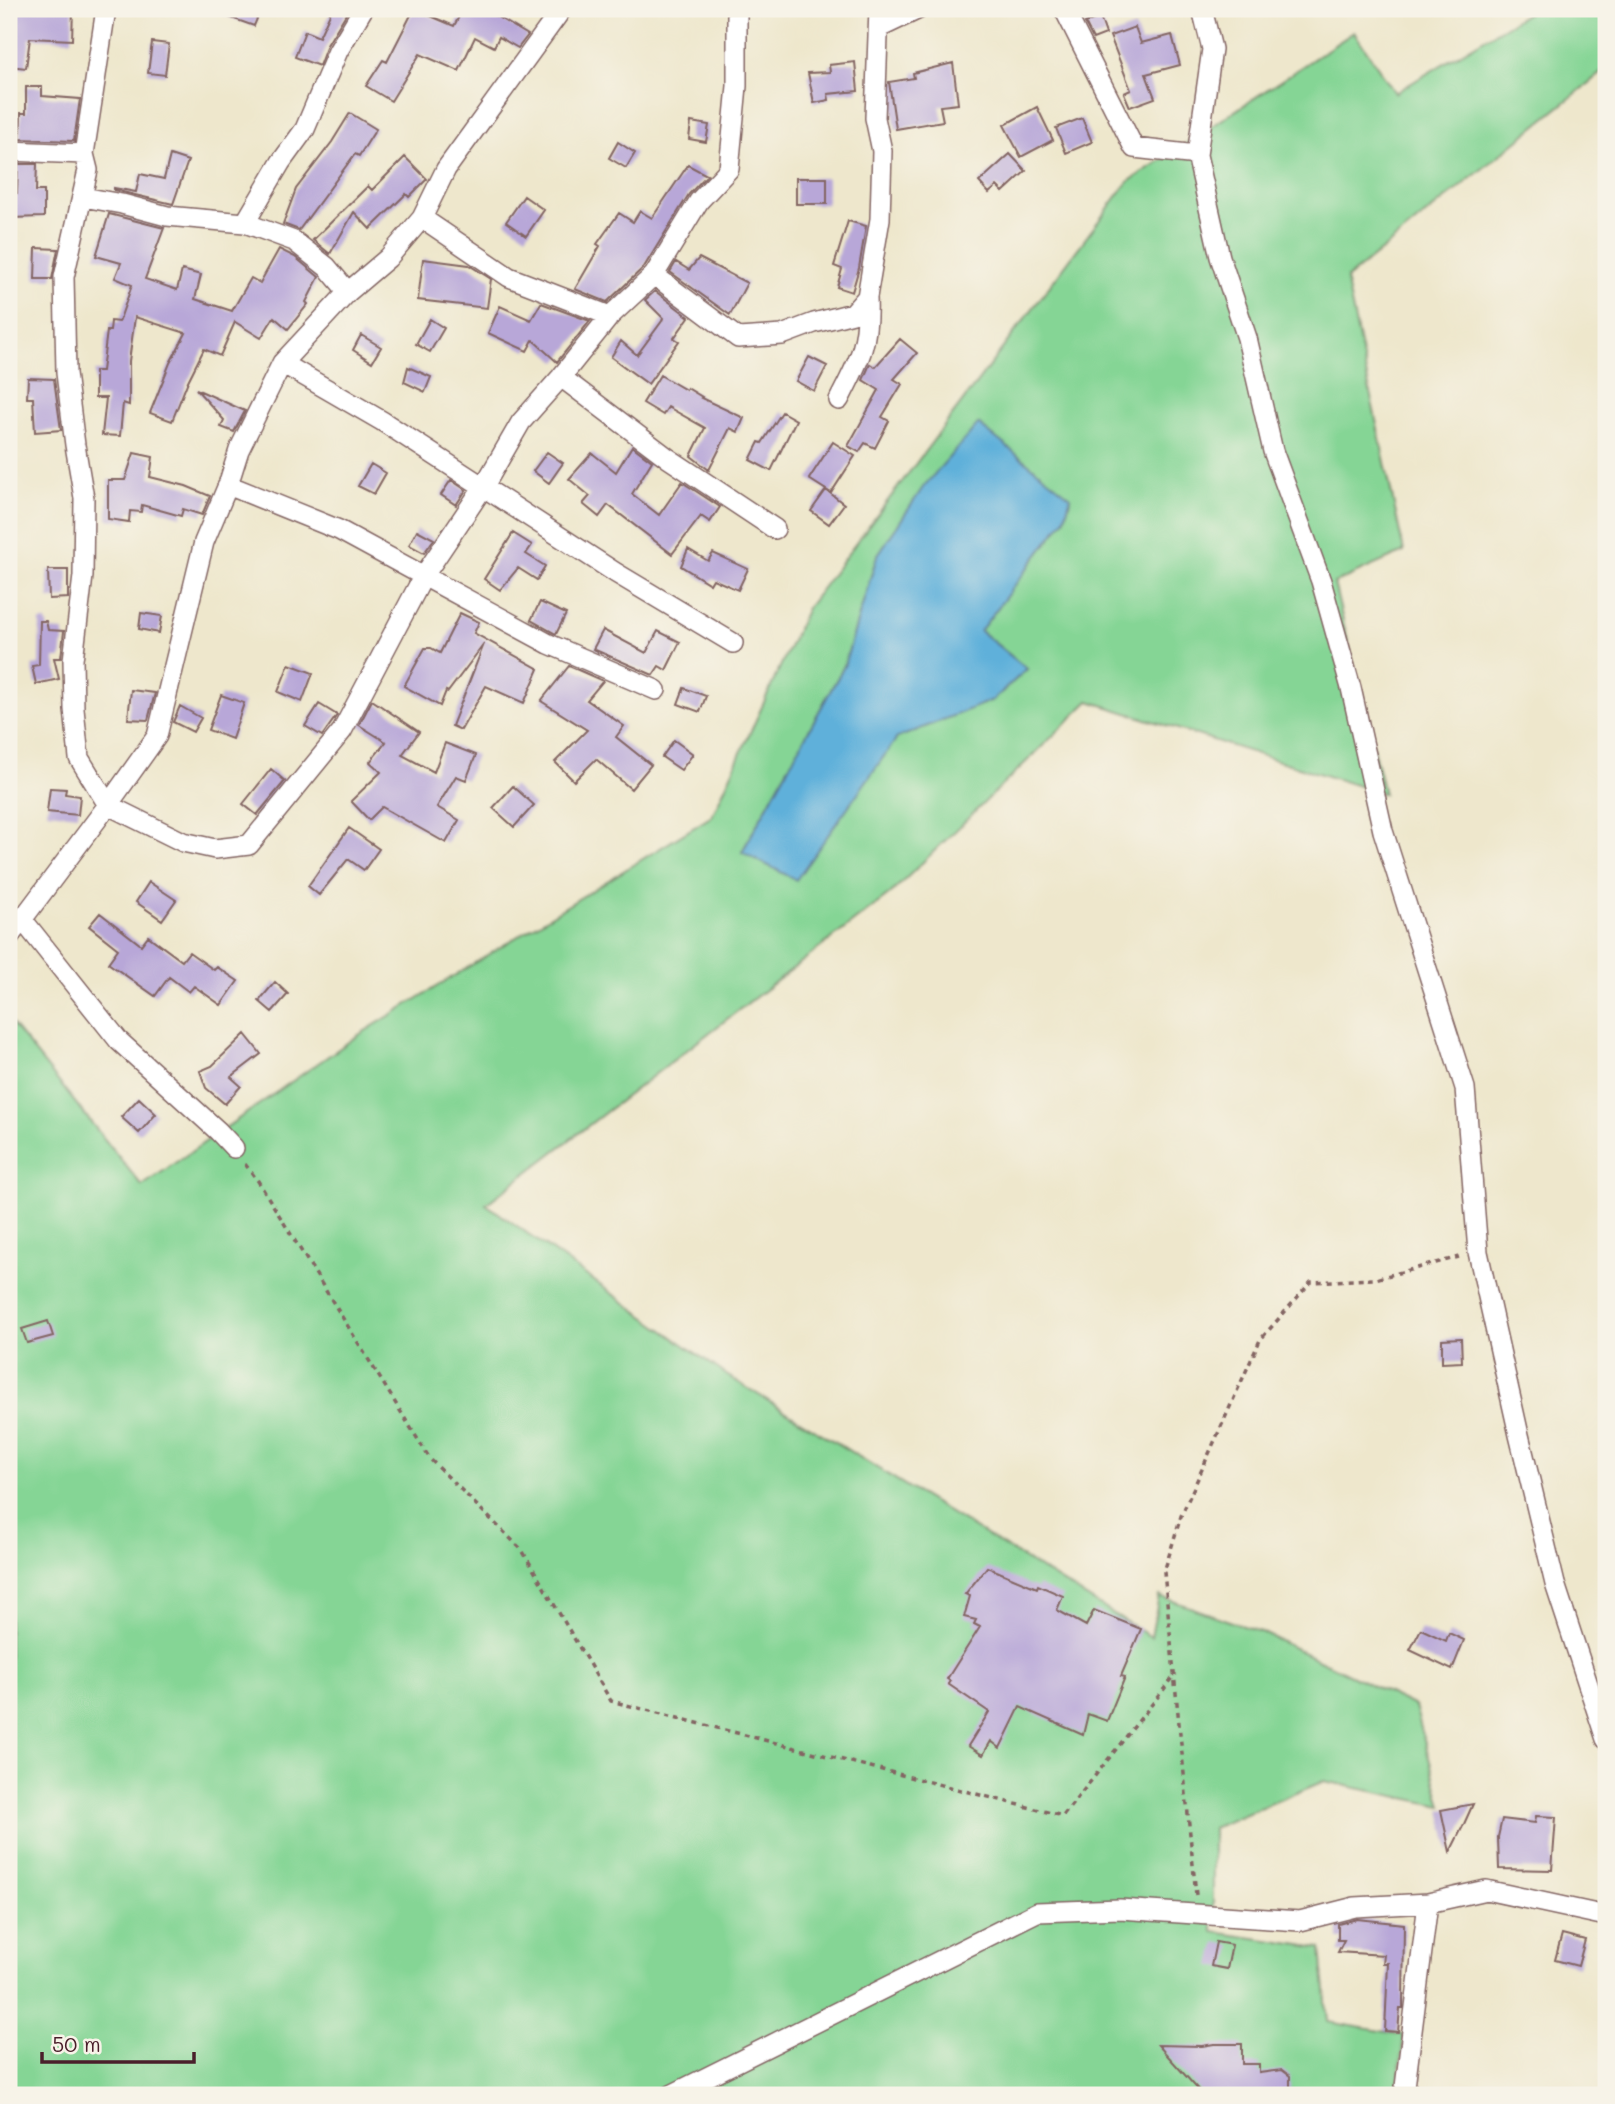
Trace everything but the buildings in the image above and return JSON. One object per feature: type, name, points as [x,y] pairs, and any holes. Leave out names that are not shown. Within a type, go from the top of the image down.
[{"type":"street","points":[[106,9],[84,154],[88,170],[65,277],[66,373],[85,498],[83,576],[73,660],[79,758],[108,805],[183,842],[215,849],[249,845],[342,731],[423,577],[484,486],[521,422],[610,316],[654,275],[699,201],[729,169],[737,86],[737,9]]},
{"type":"street","points":[[245,223],[304,129],[338,51],[363,9]]},
{"type":"street","points":[[9,937],[157,736],[204,542],[229,485],[239,450],[282,363],[348,292],[388,258],[422,218],[446,169],[562,9]]},
{"type":"street","points":[[839,400],[861,357],[868,326],[867,297],[880,219],[882,150],[875,118],[879,18],[919,9]]},
{"type":"street","points":[[1065,9],[1134,148],[1197,155]]},
{"type":"street","points":[[1202,9],[1212,49],[1197,155],[1220,257],[1247,338],[1273,451],[1321,581],[1351,688],[1383,831],[1465,1088],[1478,1252],[1555,1584],[1606,1739]]},
{"type":"street","points":[[9,151],[84,154]]},
{"type":"street","points":[[83,197],[167,216],[245,223],[294,241],[327,267],[348,292]]},
{"type":"street","points":[[422,218],[509,277],[610,316]]},
{"type":"street","points":[[654,275],[738,338],[782,335],[853,313],[867,297]]},
{"type":"street","points":[[282,363],[382,421],[616,573],[733,643]]},
{"type":"street","points":[[561,377],[668,458],[775,529]]},
{"type":"street","points":[[229,485],[339,530],[549,644],[656,690]]},
{"type":"street","points":[[22,919],[119,1041],[234,1148]]},
{"type":"street","points":[[671,2095],[1037,1912],[1119,1909],[1300,1921],[1355,1907],[1428,1903],[1486,1890],[1606,1916]]},
{"type":"street","points":[[1404,2095],[1428,1903]]},
{"type":"path","points":[[234,1148],[258,1181],[430,1459],[522,1550],[611,1701],[1063,1816],[1176,1674]]},
{"type":"path","points":[[1197,1914],[1176,1674],[1164,1572],[1181,1516],[1260,1340],[1311,1282],[1374,1279],[1478,1252]]},
{"type":"green space","points":[[1534,9],[1606,9],[1606,69],[1346,279],[1404,552],[1334,583],[1384,794],[1089,701],[890,894],[486,1204],[728,1376],[1151,1637],[1159,1596],[1263,1633],[1415,1706],[1442,1806],[1324,1781],[1213,1828],[1213,1932],[1321,1948],[1328,2022],[1404,2035],[1397,2095],[9,2095],[9,1020],[142,1186],[357,1036],[712,816],[807,608],[1128,182],[1354,32],[1395,93]],"holes":[[[978,424],[1071,498],[1064,520],[980,631],[1027,669],[993,700],[897,738],[742,852],[844,666],[877,556]]]},
{"type":"water","points":[[978,424],[1071,497],[1064,520],[980,631],[1027,669],[993,700],[897,738],[796,880],[742,852],[844,666],[877,556],[924,486]]}]
